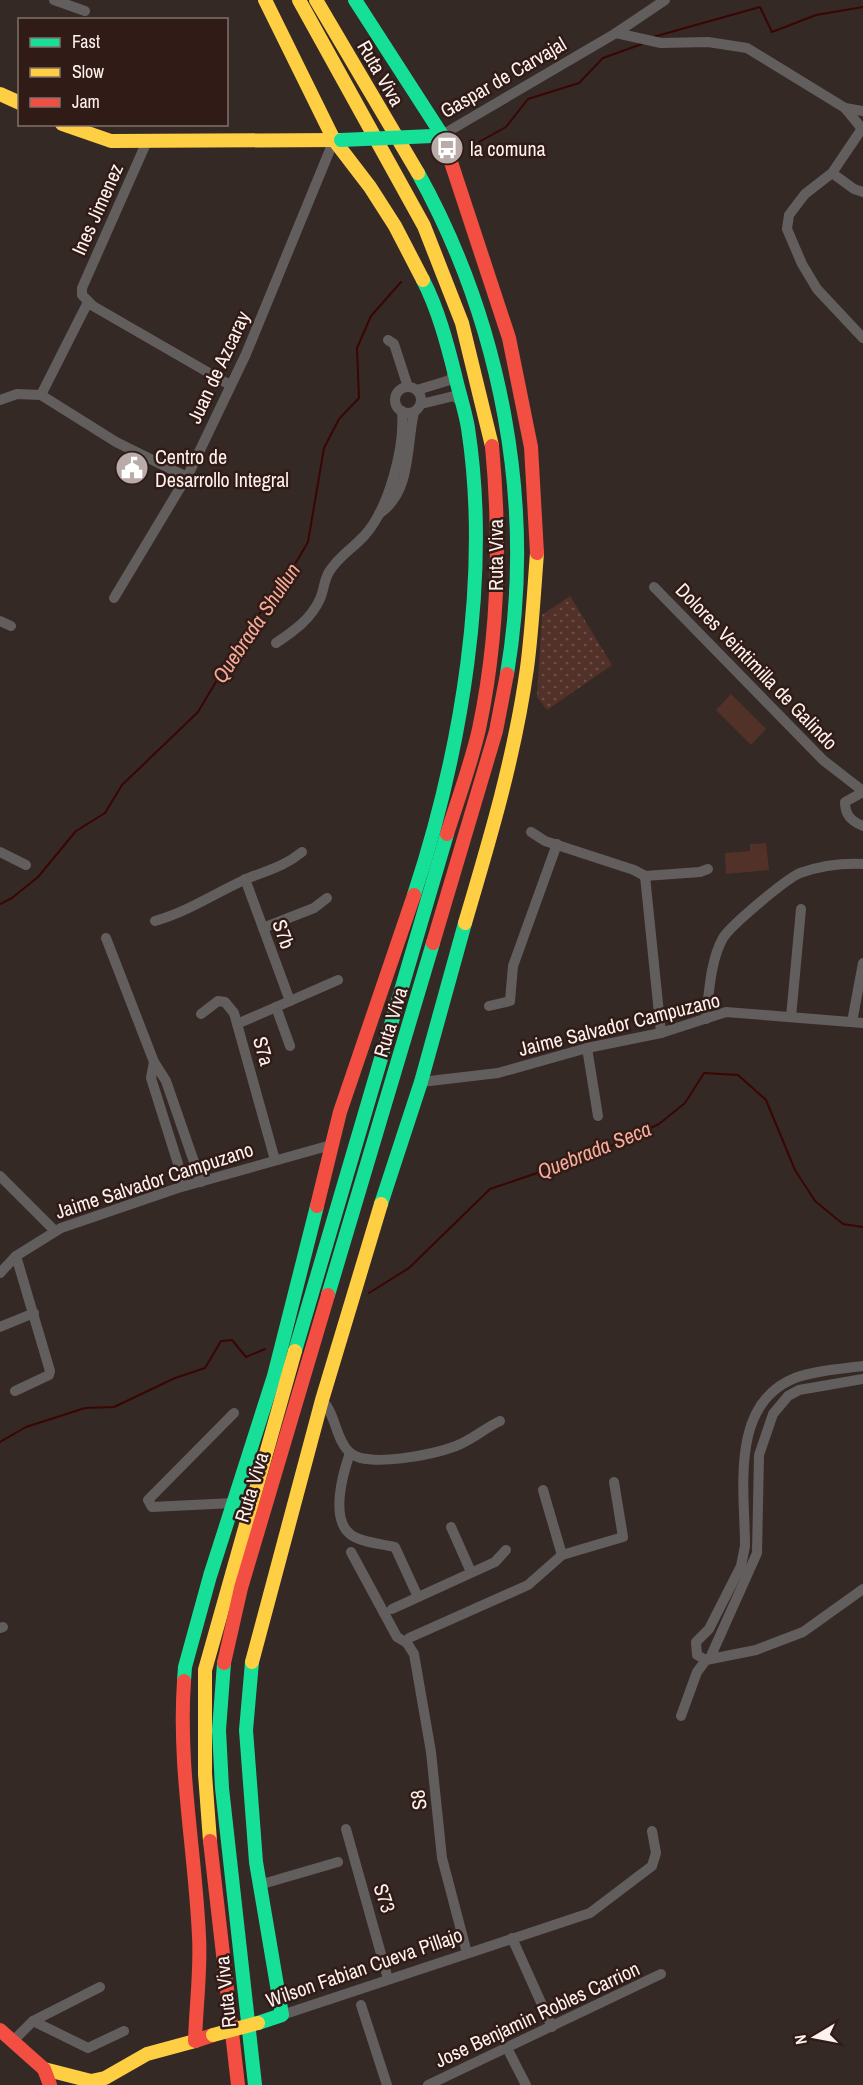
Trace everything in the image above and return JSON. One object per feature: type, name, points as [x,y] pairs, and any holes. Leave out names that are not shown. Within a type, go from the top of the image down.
[{"type":"main road","name":"Ruta Viva","points":[[195,2041],[199,1937],[181,1725],[185,1667],[233,1503],[274,1376],[331,1144],[424,863],[445,791],[470,642],[476,535],[470,451],[462,403],[430,293],[400,236],[338,140],[265,0]]},
{"type":"main road","name":"Ruta Viva","points":[[238,2085],[205,1788],[202,1717],[205,1670],[267,1448],[479,729],[493,645],[498,578],[499,521],[492,442],[462,323],[424,226],[299,0]]},
{"type":"main road","name":"Ruta Viva","points":[[255,2085],[222,1788],[219,1730],[222,1674],[241,1588],[496,731],[511,648],[516,578],[515,520],[508,439],[481,316],[439,213],[316,0]]},
{"type":"main road","name":"Ruta Viva","points":[[282,2015],[259,1885],[249,1797],[246,1730],[249,1676],[268,1595],[322,1400],[398,1145],[421,1082],[445,989],[492,832],[513,744],[527,668],[537,552],[531,447],[509,338],[438,136],[355,0]]},
{"type":"main road","points":[[0,94],[18,102]]},
{"type":"main road","name":"Gaspar de Carvajal","points":[[68,126],[111,141],[148,139],[338,140],[438,136]]},
{"type":"main road","points":[[267,1448],[274,1376]]},
{"type":"main road","name":"Wilson Fabian Cueva Pillajo","points":[[44,2069],[91,2081],[105,2078],[147,2054],[282,2015]]},
{"type":"main road","points":[[0,2030],[44,2069],[50,2085]]},
{"type":"street","points":[[54,0],[85,11]]},
{"type":"street","name":"Gaspar de Carvajal","points":[[438,136],[616,33],[665,0]]},
{"type":"street","points":[[616,33],[661,43],[708,42],[747,48],[844,108],[862,130],[832,173],[806,194],[789,215],[789,235],[802,264],[818,289],[863,338]]},
{"type":"street","points":[[844,108],[863,111]]},
{"type":"street","name":"Ines Jimenez","points":[[41,395],[85,298],[82,288],[148,139]]},
{"type":"street","name":"Juan de Azcaray","points":[[114,598],[153,542],[187,477],[230,385],[241,351],[338,140]]},
{"type":"street","points":[[832,173],[863,192]]},
{"type":"street","points":[[85,298],[230,385]]},
{"type":"street","points":[[276,643],[305,622],[322,596],[328,573],[347,549],[363,537],[380,514],[390,507],[400,488],[407,466],[418,408],[413,388],[394,344],[388,340]]},
{"type":"street","points":[[380,514],[397,459],[403,426],[402,411],[396,404],[396,394],[450,380],[454,370]]},
{"type":"street","points":[[0,400],[17,394],[41,395],[116,442],[187,477]]},
{"type":"street","points":[[402,411],[454,396],[462,403]]},
{"type":"street","name":"Dolores Veintimilla de Galindo","points":[[654,587],[823,760],[863,792]]},
{"type":"street","points":[[0,621],[11,626]]},
{"type":"street","points":[[863,792],[845,802],[845,812],[849,818],[863,825]]},
{"type":"street","points":[[531,832],[557,844],[634,870],[645,876],[700,872],[708,869]]},
{"type":"street","points":[[489,1006],[510,1001],[513,966],[557,844]]},
{"type":"street","points":[[0,852],[26,865]]},
{"type":"street","points":[[155,921],[174,915],[245,879],[288,864],[302,852]]},
{"type":"street","points":[[706,1019],[711,982],[723,938],[798,874],[843,863],[863,864]]},
{"type":"street","points":[[645,876],[661,1033]]},
{"type":"street","name":"S7b","points":[[245,879],[290,1001]]},
{"type":"street","points":[[263,928],[314,908],[327,898]]},
{"type":"street","points":[[791,1017],[801,909]]},
{"type":"street","points":[[106,938],[154,1062],[166,1081],[201,1182]]},
{"type":"street","points":[[858,1023],[863,963]]},
{"type":"street","name":"S7a","points":[[275,1160],[237,1024],[338,980]]},
{"type":"street","points":[[201,1014],[218,1001],[225,1002],[230,1005],[237,1024]]},
{"type":"street","points":[[276,1007],[290,1046]]},
{"type":"street","name":"Jaime Salvador Campuzano","points":[[421,1082],[498,1073],[587,1048],[661,1033],[726,1012],[858,1023]]},
{"type":"street","points":[[587,1048],[598,1116]]},
{"type":"street","points":[[154,1062],[151,1078],[185,1186]]},
{"type":"street","name":"Jaime Salvador Campuzano","points":[[0,1273],[16,1256],[55,1231],[185,1186],[331,1144]]},
{"type":"street","points":[[0,1176],[55,1231]]},
{"type":"street","points":[[15,1391],[50,1373],[16,1256]]},
{"type":"street","points":[[0,1327],[34,1313]]},
{"type":"street","points":[[863,1366],[796,1378],[774,1392],[754,1417],[746,1439],[745,1451],[743,1560],[709,1629],[696,1642],[697,1655],[708,1659],[756,1650],[803,1632],[863,1589]]},
{"type":"street","points":[[681,1716],[698,1672],[716,1650],[719,1634],[754,1565],[757,1553],[759,1455],[773,1414],[788,1396],[799,1390],[863,1379]]},
{"type":"street","points":[[322,1400],[350,1453],[367,1460],[410,1457],[456,1446],[500,1421]]},
{"type":"street","points":[[233,1503],[152,1507],[148,1500],[234,1413]]},
{"type":"street","points":[[350,1453],[339,1490],[342,1523],[351,1536],[394,1547],[418,1597]]},
{"type":"street","points":[[407,1643],[409,1638],[434,1626],[528,1585],[562,1555],[623,1537],[614,1482]]},
{"type":"street","points":[[543,1490],[562,1555]]},
{"type":"street","points":[[451,1527],[471,1572]]},
{"type":"street","points":[[392,1609],[495,1562],[506,1550]]},
{"type":"street","name":"S8","points":[[351,1552],[397,1638],[407,1643],[414,1654],[431,1752],[442,1858],[467,1953]]},
{"type":"street","name":"S73","points":[[346,1829],[388,1979]]},
{"type":"street","name":"Wilson Fabian Cueva Pillajo","points":[[282,2015],[590,1913],[652,1866],[656,1853],[652,1831]]},
{"type":"street","points":[[259,1885],[338,1862]]},
{"type":"street","points":[[512,1938],[552,2027]]},
{"type":"street","name":"Jose Benjamin Robles Carrion","points":[[428,2085],[661,1974]]},
{"type":"street","points":[[13,2042],[33,2021],[100,1987]]},
{"type":"street","points":[[361,2006],[387,2085]]},
{"type":"street","points":[[33,2021],[87,2048],[124,2031]]},
{"type":"street","points":[[507,2048],[526,2085]]},
{"type":"shaded area","points":[[570,596],[612,665],[547,710],[537,697],[542,615]]},
{"type":"shaded area","points":[[731,694],[766,729],[751,745],[716,710]]},
{"type":"shaded area","points":[[766,843],[769,870],[726,874],[725,853],[750,851],[750,844]]},
{"type":"waterway","name":"Quebrada Shullun","points":[[653,37],[760,7],[772,32],[816,15],[863,7]]},
{"type":"waterway","name":"Quebrada Shullun","points":[[479,142],[506,127],[528,99],[579,83],[603,58],[642,44]]},
{"type":"waterway","name":"Quebrada Shullun","points":[[0,904],[12,898],[38,877],[76,831],[105,813],[122,785],[198,712],[252,621],[275,598],[308,542],[324,448],[339,419],[359,398],[357,348],[371,316],[401,282]]},
{"type":"waterway","name":"Quebrada Seca","points":[[369,1293],[409,1268],[490,1189],[596,1153],[659,1124],[685,1103],[704,1073],[738,1075],[766,1100],[795,1170],[815,1201],[843,1224],[863,1227]]},
{"type":"waterway","name":"Quebrada Seca","points":[[0,1442],[26,1427],[85,1408],[114,1407],[175,1378],[205,1368],[221,1341],[232,1340],[246,1357],[265,1349]]},
{"type":"traffic: fast","points":[[355,0],[442,135],[447,150]]},
{"type":"traffic: fast","points":[[341,140],[433,136]]},
{"type":"traffic: fast","points":[[418,173],[447,231],[471,291],[490,353],[505,416],[513,480],[517,545],[515,610],[507,674]]},
{"type":"traffic: fast","points":[[414,895],[446,783],[458,724],[467,664],[476,544],[474,485],[467,421],[442,326],[423,280]]},
{"type":"traffic: fast","points":[[295,1351],[447,834]]},
{"type":"traffic: fast","points":[[381,1204],[421,1082],[465,923]]},
{"type":"traffic: fast","points":[[328,1295],[433,943]]},
{"type":"traffic: fast","points":[[184,1681],[185,1667],[210,1576],[274,1376],[317,1206]]},
{"type":"traffic: fast","points":[[252,1662],[246,1730],[256,1862],[282,2015],[258,2023]]},
{"type":"traffic: fast","points":[[224,1663],[219,1730],[222,1788],[255,2085]]},
{"type":"traffic: slow","points":[[265,0],[334,140],[370,187],[395,226],[423,280]]},
{"type":"traffic: slow","points":[[299,0],[424,226],[462,323],[492,446]]},
{"type":"traffic: slow","points":[[316,0],[418,173]]},
{"type":"traffic: slow","points":[[0,94],[18,102]]},
{"type":"traffic: slow","points":[[68,126],[111,141],[341,140]]},
{"type":"traffic: slow","points":[[465,923],[516,733],[529,654],[537,553]]},
{"type":"traffic: slow","points":[[252,1662],[322,1400],[381,1204]]},
{"type":"traffic: slow","points":[[210,1841],[205,1774],[205,1670],[295,1351]]},
{"type":"traffic: slow","points":[[213,2035],[258,2023]]},
{"type":"traffic: slow","points":[[44,2069],[91,2081],[105,2078],[147,2054],[195,2041]]},
{"type":"traffic: jam","points":[[447,150],[509,338],[531,447],[537,553]]},
{"type":"traffic: jam","points":[[447,834],[476,742],[491,658],[497,553],[492,446]]},
{"type":"traffic: jam","points":[[433,943],[496,731],[507,674]]},
{"type":"traffic: jam","points":[[317,1206],[340,1112],[414,895]]},
{"type":"traffic: jam","points":[[224,1663],[241,1588],[328,1295]]},
{"type":"traffic: jam","points":[[184,1681],[183,1745],[199,1949],[195,2041],[213,2035]]},
{"type":"traffic: jam","points":[[210,1841],[238,2085]]},
{"type":"traffic: jam","points":[[0,2030],[44,2069],[50,2085]]},
{"type":"place","name":"la comuna","points":[[447,148]]},
{"type":"place","name":"Centro de Desarrollo Integral","points":[[132,468]]}]
